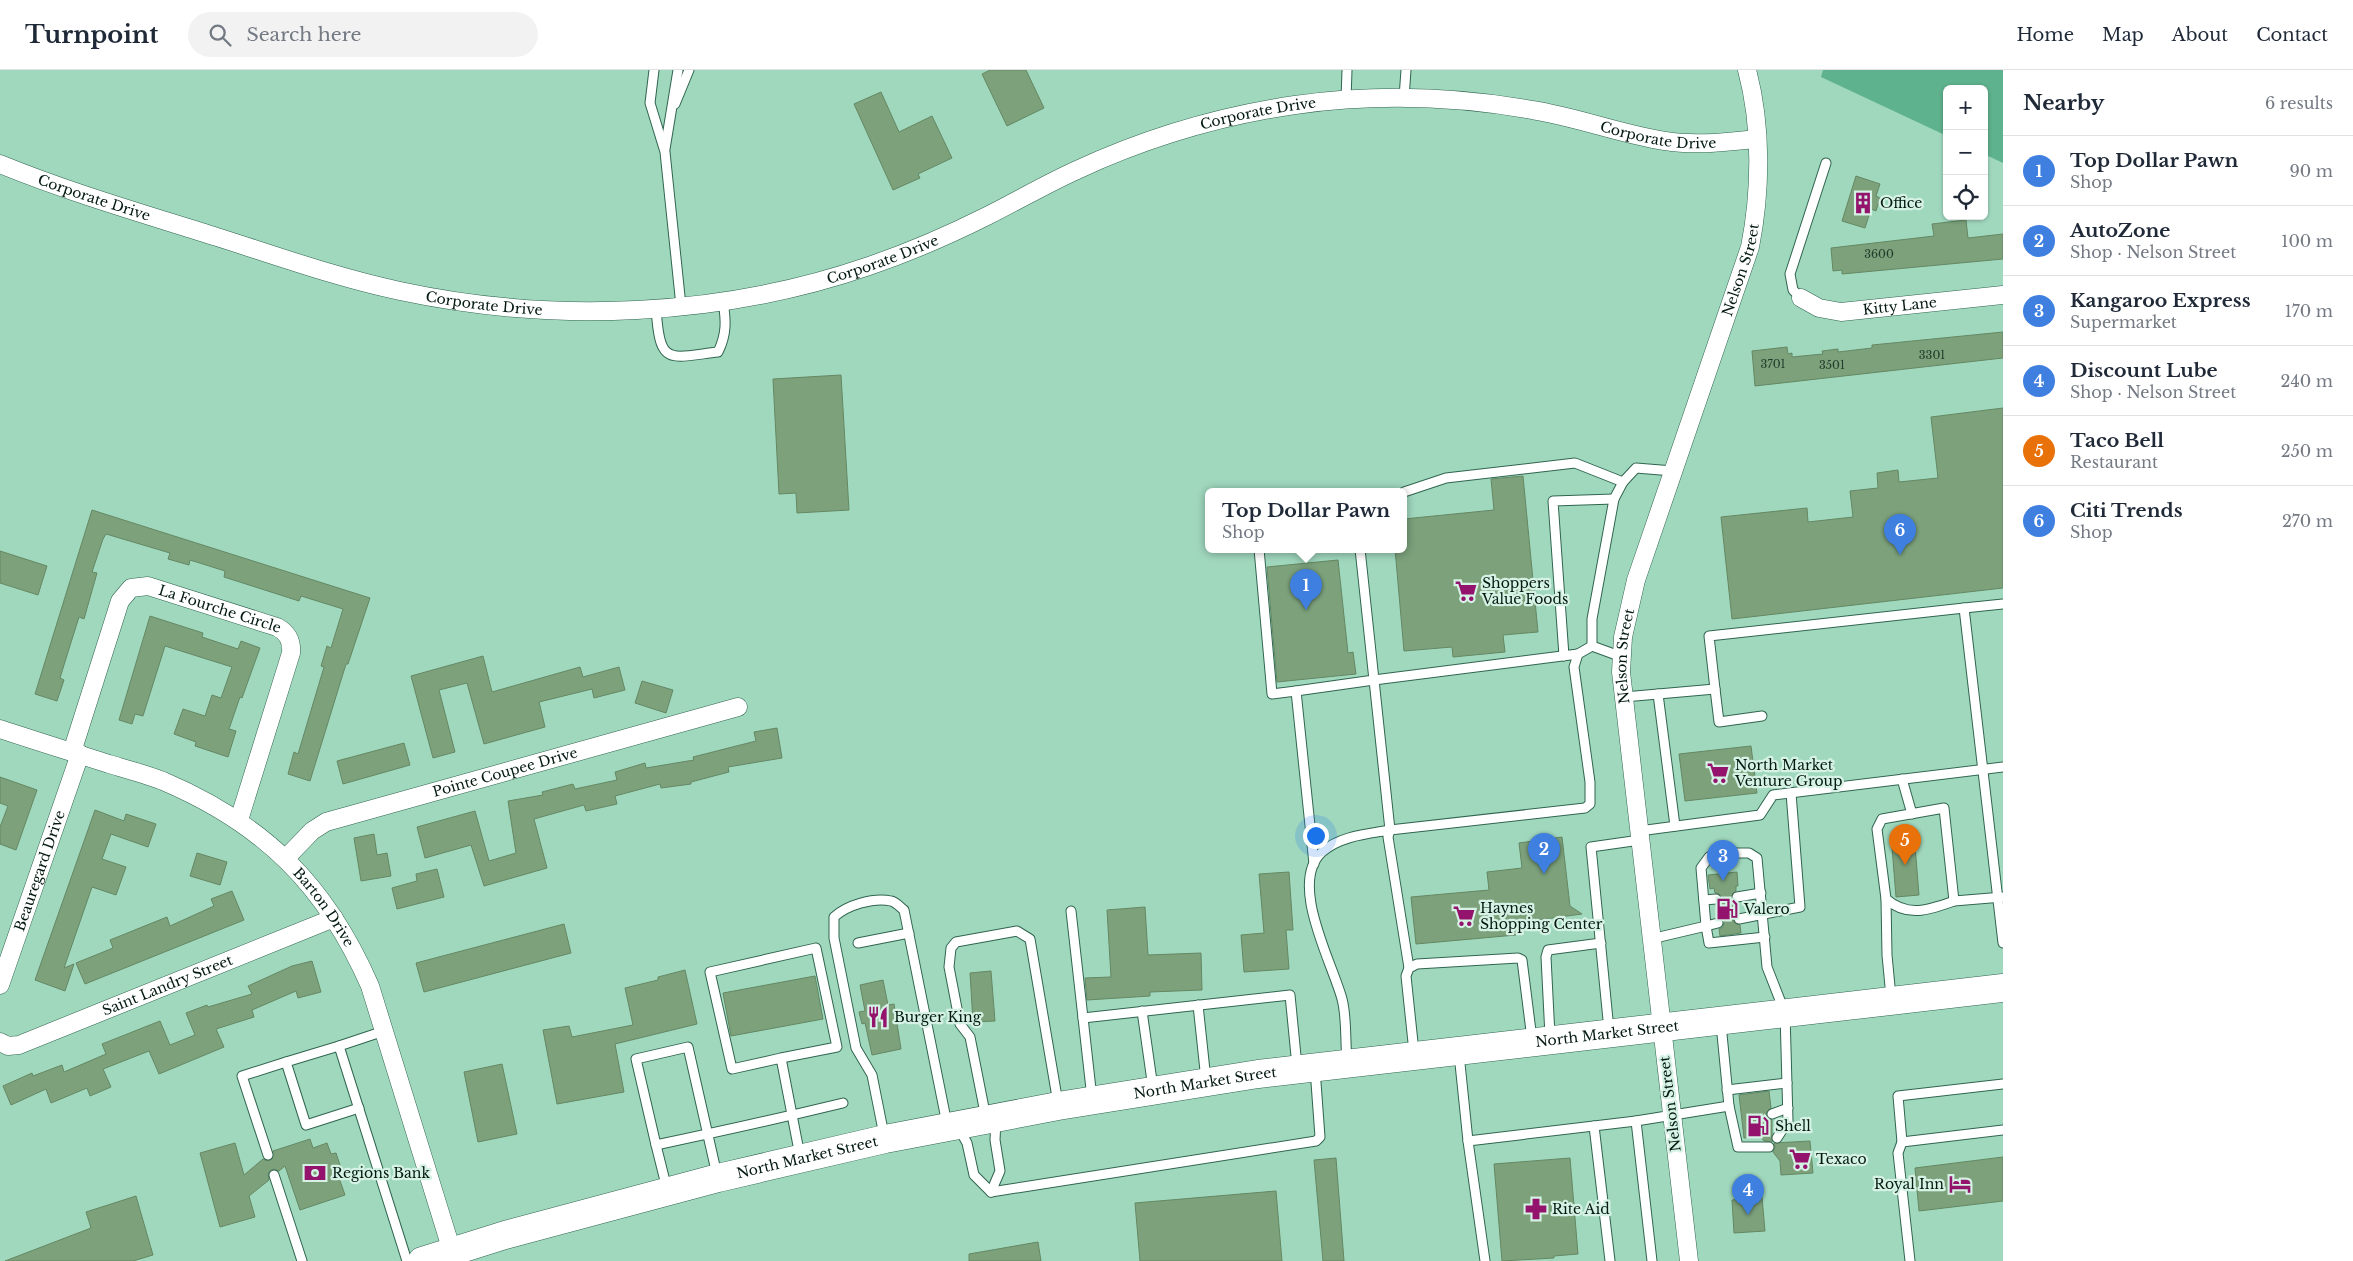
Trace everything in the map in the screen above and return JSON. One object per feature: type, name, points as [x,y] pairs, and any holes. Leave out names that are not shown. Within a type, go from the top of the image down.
[{"type":"main road","name":"North Market Street","points":[[422,1261],[453,1256],[667,1191],[800,1158],[1058,1106],[1306,1068],[2003,988]]},
{"type":"street","name":"Nelson Street","points":[[1689,1261],[1624,698],[1622,637],[1629,603],[1750,247],[1756,218],[1756,139],[1746,70]]},
{"type":"street","name":"Corporate Drive","points":[[0,164],[76,192],[358,281],[444,300],[516,308],[585,311],[656,308],[723,301],[808,284],[874,264],[984,217],[1107,156],[1160,137],[1257,111],[1346,100],[1404,98],[1475,102],[1531,109],[1664,141],[1693,144],[1756,139]]},
{"type":"street","name":"Kitty Lane","points":[[1801,298],[1819,308],[1841,312],[2003,295]]},
{"type":"street","name":"La Fourche Circle","points":[[76,753],[120,601],[131,588],[148,586],[276,627],[289,638],[292,644],[291,653],[239,820]]},
{"type":"street","name":"Pointe Coupee Drive","points":[[286,858],[312,831],[326,822],[738,707]]},
{"type":"street","name":"Barton Drive","points":[[0,729],[161,780],[200,798],[239,820],[286,858],[306,880],[352,946],[364,972],[453,1256]]},
{"type":"street","name":"Beauregard Drive","points":[[0,985],[76,753]]},
{"type":"street","name":"Saint Landry Street","points":[[0,1042],[8,1046],[19,1045],[334,918]]},
{"type":"lane","points":[[654,70],[650,103],[665,152],[681,306]]},
{"type":"lane","points":[[665,152],[672,112],[674,81],[678,70]]},
{"type":"lane","points":[[672,112],[689,70]]},
{"type":"lane","points":[[1346,100],[1347,70]]},
{"type":"lane","points":[[1404,98],[1406,70]]},
{"type":"lane","points":[[1801,298],[1793,290],[1790,274],[1826,163]]},
{"type":"lane","points":[[656,308],[660,344],[666,352],[674,357],[718,352],[725,339],[726,323],[723,301]]},
{"type":"lane","points":[[1407,491],[1446,478],[1575,463],[1623,482]]},
{"type":"lane","points":[[1592,646],[1592,619],[1614,499],[1623,482],[1636,468],[1673,471]]},
{"type":"lane","points":[[1564,656],[1553,501],[1614,499]]},
{"type":"lane","points":[[1258,553],[1272,694],[1578,654],[1592,646],[1622,657]]},
{"type":"lane","points":[[1360,553],[1390,830],[1388,837],[1409,968],[1406,976],[1414,1055]]},
{"type":"lane","points":[[1762,716],[1718,722],[1709,636],[2003,604]]},
{"type":"lane","points":[[1964,608],[2000,897],[2003,943]]},
{"type":"lane","points":[[1347,1063],[1342,1001],[1309,898],[1310,869],[1320,853],[1334,843],[1390,830],[1586,808],[1590,804],[1590,782],[1574,667],[1578,654]]},
{"type":"lane","points":[[1624,698],[1715,689]]},
{"type":"lane","points":[[1296,691],[1314,864]]},
{"type":"lane","points":[[1658,694],[1675,826]]},
{"type":"lane","points":[[1610,1033],[1592,847],[1675,826],[1760,815],[1773,795],[2003,767]]},
{"type":"lane","points":[[1902,779],[1912,814]]},
{"type":"lane","points":[[1739,919],[1763,916],[1800,907],[1791,793]]},
{"type":"lane","points":[[1891,1000],[1887,955],[1886,899],[1878,824],[1882,819],[1944,808],[1954,901]]},
{"type":"lane","points":[[1735,853],[1749,854],[1757,858],[1767,967],[1785,1012],[1788,1121],[1777,1138]]},
{"type":"lane","points":[[1709,857],[1700,868],[1709,944],[1764,937]]},
{"type":"lane","points":[[1737,896],[1760,894]]},
{"type":"lane","points":[[1886,899],[1894,906],[1909,912],[1922,912],[1954,901],[2000,897]]},
{"type":"lane","points":[[1704,900],[1716,899]]},
{"type":"lane","points":[[885,1140],[872,1075],[856,1048],[834,938],[834,917],[841,910],[874,900],[893,901],[904,910],[952,1126],[966,1143],[974,1175],[991,1192]]},
{"type":"lane","points":[[1071,911],[1092,1101]]},
{"type":"lane","points":[[1651,939],[1718,923]]},
{"type":"lane","points":[[991,1192],[1000,1171],[992,1118],[970,1037],[960,1024],[949,967],[951,948],[956,942],[1017,931],[1030,939],[1058,1106]]},
{"type":"lane","points":[[858,943],[909,933]]},
{"type":"lane","points":[[1541,1041],[1546,956],[1548,950],[1601,942]]},
{"type":"lane","points":[[816,948],[837,1047],[781,1058],[732,1069],[710,972],[816,948]]},
{"type":"lane","points":[[1409,968],[1417,964],[1518,958],[1522,960],[1541,1041]]},
{"type":"lane","points":[[991,1192],[1316,1141],[1320,1137],[1290,995],[1083,1018]]},
{"type":"lane","points":[[1198,1005],[1207,1082]]},
{"type":"lane","points":[[1142,1011],[1153,1091]]},
{"type":"lane","points":[[1721,1020],[1729,1106],[1738,1147],[1769,1147]]},
{"type":"lane","points":[[268,1155],[242,1076],[384,1031]]},
{"type":"lane","points":[[339,1046],[407,1261]]},
{"type":"lane","points":[[667,1191],[636,1059],[688,1047],[718,1178]]},
{"type":"lane","points":[[1458,1050],[1468,1141],[1485,1261]]},
{"type":"lane","points":[[781,1058],[800,1158]]},
{"type":"lane","points":[[286,1062],[306,1125],[359,1108]]},
{"type":"lane","points":[[1727,1090],[1787,1083]]},
{"type":"lane","points":[[1910,1261],[1898,1153],[1902,1142],[1898,1096],[2003,1084]]},
{"type":"lane","points":[[656,1145],[842,1103]]},
{"type":"lane","points":[[1468,1141],[1636,1121],[1729,1106]]},
{"type":"lane","points":[[1772,1114],[1788,1108]]},
{"type":"lane","points":[[1732,1119],[1742,1118]]},
{"type":"lane","points":[[1636,1121],[1652,1261]]},
{"type":"lane","points":[[1594,1126],[1610,1261]]},
{"type":"lane","points":[[1902,1142],[2003,1130]]},
{"type":"lane","points":[[274,1175],[302,1261]]},
{"type":"green space","points":[[1823,70],[2003,70],[2003,163],[1988,156],[1988,85],[1943,85],[1943,134],[1821,77]]},
{"type":"building","points":[[990,70],[1026,70],[1044,108],[1007,126],[982,74]]},
{"type":"building","points":[[881,92],[899,132],[932,116],[952,158],[918,174],[920,178],[893,190],[854,104]]},
{"type":"building","name":"Office","points":[[1856,176],[1880,184],[1876,196],[1880,198],[1876,211],[1871,209],[1865,228],[1842,221]]},
{"type":"building","points":[[1966,220],[1968,238],[2003,234],[2003,259],[1842,274],[1842,270],[1833,271],[1831,248],[1934,236],[1932,224]]},
{"type":"building","points":[[2003,332],[2003,358],[1755,386],[1752,351],[1787,347],[1788,354],[1792,353],[1792,357],[1823,354],[1822,351],[1838,349],[1838,352],[1872,348],[1872,345]]},
{"type":"building","points":[[841,375],[849,510],[797,513],[796,493],[779,494],[773,379]]},
{"type":"building","points":[[2003,408],[2003,588],[1732,619],[1721,517],[1807,508],[1808,522],[1853,517],[1850,491],[1878,488],[1877,473],[1898,470],[1899,482],[1938,478],[1931,417]]},
{"type":"building","name":"Shoppers Value Foods","points":[[1523,476],[1538,632],[1503,635],[1505,652],[1453,657],[1452,647],[1404,651],[1395,553],[1407,553],[1407,519],[1494,510],[1491,479]]},
{"type":"building","points":[[92,510],[370,598],[348,664],[346,664],[310,781],[288,774],[294,752],[298,754],[324,667],[321,666],[327,646],[331,648],[343,609],[301,596],[299,601],[224,577],[225,571],[190,560],[189,565],[168,559],[170,553],[106,534],[92,572],[97,573],[84,619],[79,617],[60,678],[64,680],[57,701],[35,694]]},
{"type":"building","points":[[0,551],[47,566],[38,595],[0,583]]},
{"type":"building","points":[[1338,560],[1348,653],[1353,652],[1356,674],[1277,682],[1267,567]]},
{"type":"building","points":[[150,616],[203,633],[202,637],[238,649],[241,641],[260,648],[229,729],[236,731],[228,757],[195,746],[196,742],[174,734],[183,709],[205,716],[212,695],[221,698],[232,667],[165,646],[143,716],[135,714],[132,724],[119,720]]},
{"type":"building","points":[[483,656],[492,692],[580,667],[583,677],[619,667],[625,690],[594,698],[592,689],[539,702],[545,727],[484,744],[467,683],[439,690],[455,752],[433,758],[411,676]]},
{"type":"building","points":[[642,681],[673,690],[666,713],[635,703]]},
{"type":"building","points":[[777,728],[782,758],[728,767],[729,772],[691,782],[691,784],[661,788],[660,784],[615,796],[617,804],[586,811],[584,805],[534,819],[547,868],[484,886],[471,845],[425,858],[417,827],[475,811],[489,861],[516,853],[508,801],[543,795],[542,792],[573,784],[575,789],[617,780],[615,772],[645,763],[646,768],[694,760],[693,757],[756,741],[754,732]]},
{"type":"building","points":[[404,743],[410,765],[343,784],[337,761]]},
{"type":"building","name":"North Market Venture Group","points":[[1751,746],[1757,793],[1685,801],[1679,754]]},
{"type":"building","points":[[0,777],[37,790],[16,850],[0,844],[0,827],[8,806],[0,803]]},
{"type":"building","points":[[95,810],[124,821],[126,814],[156,824],[148,847],[111,834],[102,859],[126,867],[116,895],[92,887],[64,968],[74,964],[65,991],[35,980]]},
{"type":"building","points":[[1914,833],[1919,895],[1896,897],[1891,835]]},
{"type":"building","points":[[374,834],[377,855],[387,853],[391,876],[361,881],[354,838]]},
{"type":"building","points":[[1562,837],[1570,906],[1582,914],[1515,923],[1516,935],[1416,944],[1411,897],[1489,890],[1487,872],[1522,868],[1519,843]]},
{"type":"building","points":[[197,853],[227,862],[220,885],[190,876]]},
{"type":"building","points":[[437,869],[444,897],[397,909],[392,888],[417,881],[416,874]]},
{"type":"building","points":[[1289,872],[1293,930],[1286,930],[1289,969],[1244,972],[1241,935],[1264,933],[1259,874]]},
{"type":"building","name":"Valero","points":[[1737,872],[1738,886],[1736,886],[1736,891],[1731,898],[1737,903],[1738,913],[1733,920],[1740,925],[1741,933],[1720,936],[1719,929],[1723,927],[1724,922],[1718,917],[1716,905],[1721,902],[1722,898],[1719,894],[1715,893],[1714,888],[1710,889],[1708,875]]},
{"type":"building","points":[[232,891],[244,920],[85,984],[76,963],[113,948],[110,940],[167,917],[170,926],[214,906],[211,899]]},
{"type":"building","points":[[1145,907],[1148,955],[1201,953],[1202,990],[1150,992],[1150,996],[1087,1000],[1085,978],[1111,977],[1107,910]]},
{"type":"building","points":[[564,924],[571,953],[424,992],[416,963]]},
{"type":"building","points":[[312,961],[321,992],[298,998],[296,991],[252,1010],[254,1017],[216,1029],[224,1047],[159,1074],[149,1051],[103,1069],[111,1087],[90,1096],[87,1088],[51,1103],[46,1089],[11,1105],[3,1086],[32,1073],[33,1076],[62,1065],[64,1072],[106,1054],[102,1044],[160,1021],[170,1045],[195,1035],[186,1013],[207,1005],[208,1007],[252,994],[248,986],[292,966]]},
{"type":"building","points":[[685,970],[697,1024],[615,1044],[624,1092],[557,1104],[543,1030],[569,1026],[572,1037],[633,1025],[625,988],[658,980],[658,977]]},
{"type":"building","points":[[991,971],[995,1021],[973,1022],[970,973]]},
{"type":"building","points":[[815,976],[823,1019],[731,1036],[723,993]]},
{"type":"building","name":"Burger King","points":[[883,980],[888,1005],[894,1004],[901,1049],[872,1055],[865,1023],[862,1024],[859,1012],[865,1011],[860,985]]},
{"type":"building","points":[[502,1064],[517,1134],[478,1142],[464,1072]]},
{"type":"building","name":"Shell","points":[[1769,1091],[1771,1108],[1766,1113],[1768,1118],[1772,1120],[1772,1142],[1764,1141],[1760,1136],[1744,1138],[1739,1095]]},
{"type":"building","points":[[310,1139],[313,1148],[327,1143],[331,1154],[336,1153],[344,1177],[339,1178],[345,1195],[300,1210],[285,1166],[279,1171],[273,1169],[268,1173],[269,1180],[249,1196],[255,1217],[220,1227],[200,1153],[235,1143],[244,1175],[263,1159],[267,1161],[272,1159],[273,1151]]},
{"type":"building","name":"Texaco","points":[[1810,1141],[1813,1173],[1781,1175],[1780,1161],[1773,1152],[1774,1143]]},
{"type":"building","name":"Royal Inn","points":[[2003,1157],[2003,1201],[1919,1211],[1915,1168]]},
{"type":"building","points":[[1336,1158],[1344,1261],[1323,1261],[1314,1160]]},
{"type":"building","name":"Rite Aid","points":[[1570,1158],[1578,1254],[1554,1256],[1554,1258],[1502,1261],[1494,1164]]},
{"type":"building","points":[[1276,1191],[1282,1261],[1140,1261],[1135,1203]]},
{"type":"building","points":[[136,1196],[153,1255],[133,1261],[5,1261],[91,1228],[86,1212]]},
{"type":"building","points":[[1762,1197],[1765,1231],[1734,1233],[1732,1200]]},
{"type":"building","points":[[1038,1242],[1041,1261],[969,1261],[969,1254]]},
{"type":"place","name":"Office","points":[[1863,203]]},
{"type":"place","name":"Citi Trends","points":[[1900,555]]},
{"type":"place","name":"Shoppers Value Foods","points":[[1466,591]]},
{"type":"place","name":"Top Dollar Pawn","points":[[1306,610]]},
{"type":"place","name":"North Market Venture Group","points":[[1718,773]]},
{"type":"place","name":"Taco Bell","points":[[1905,865]]},
{"type":"place","name":"AutoZone","points":[[1544,874]]},
{"type":"place","name":"Kangaroo Express","points":[[1723,881]]},
{"type":"place","name":"Valero","points":[[1727,909]]},
{"type":"place","name":"Haynes Shopping Center","points":[[1464,916]]},
{"type":"place","name":"Burger King","points":[[878,1017]]},
{"type":"place","name":"Shell","points":[[1758,1126]]},
{"type":"place","name":"Texaco","points":[[1800,1159]]},
{"type":"place","name":"Regions Bank","points":[[315,1173]]},
{"type":"place","name":"Royal Inn","points":[[1960,1184]]},
{"type":"place","name":"Rite Aid","points":[[1536,1209]]},
{"type":"place","name":"Discount Lube","points":[[1748,1215]]}]
